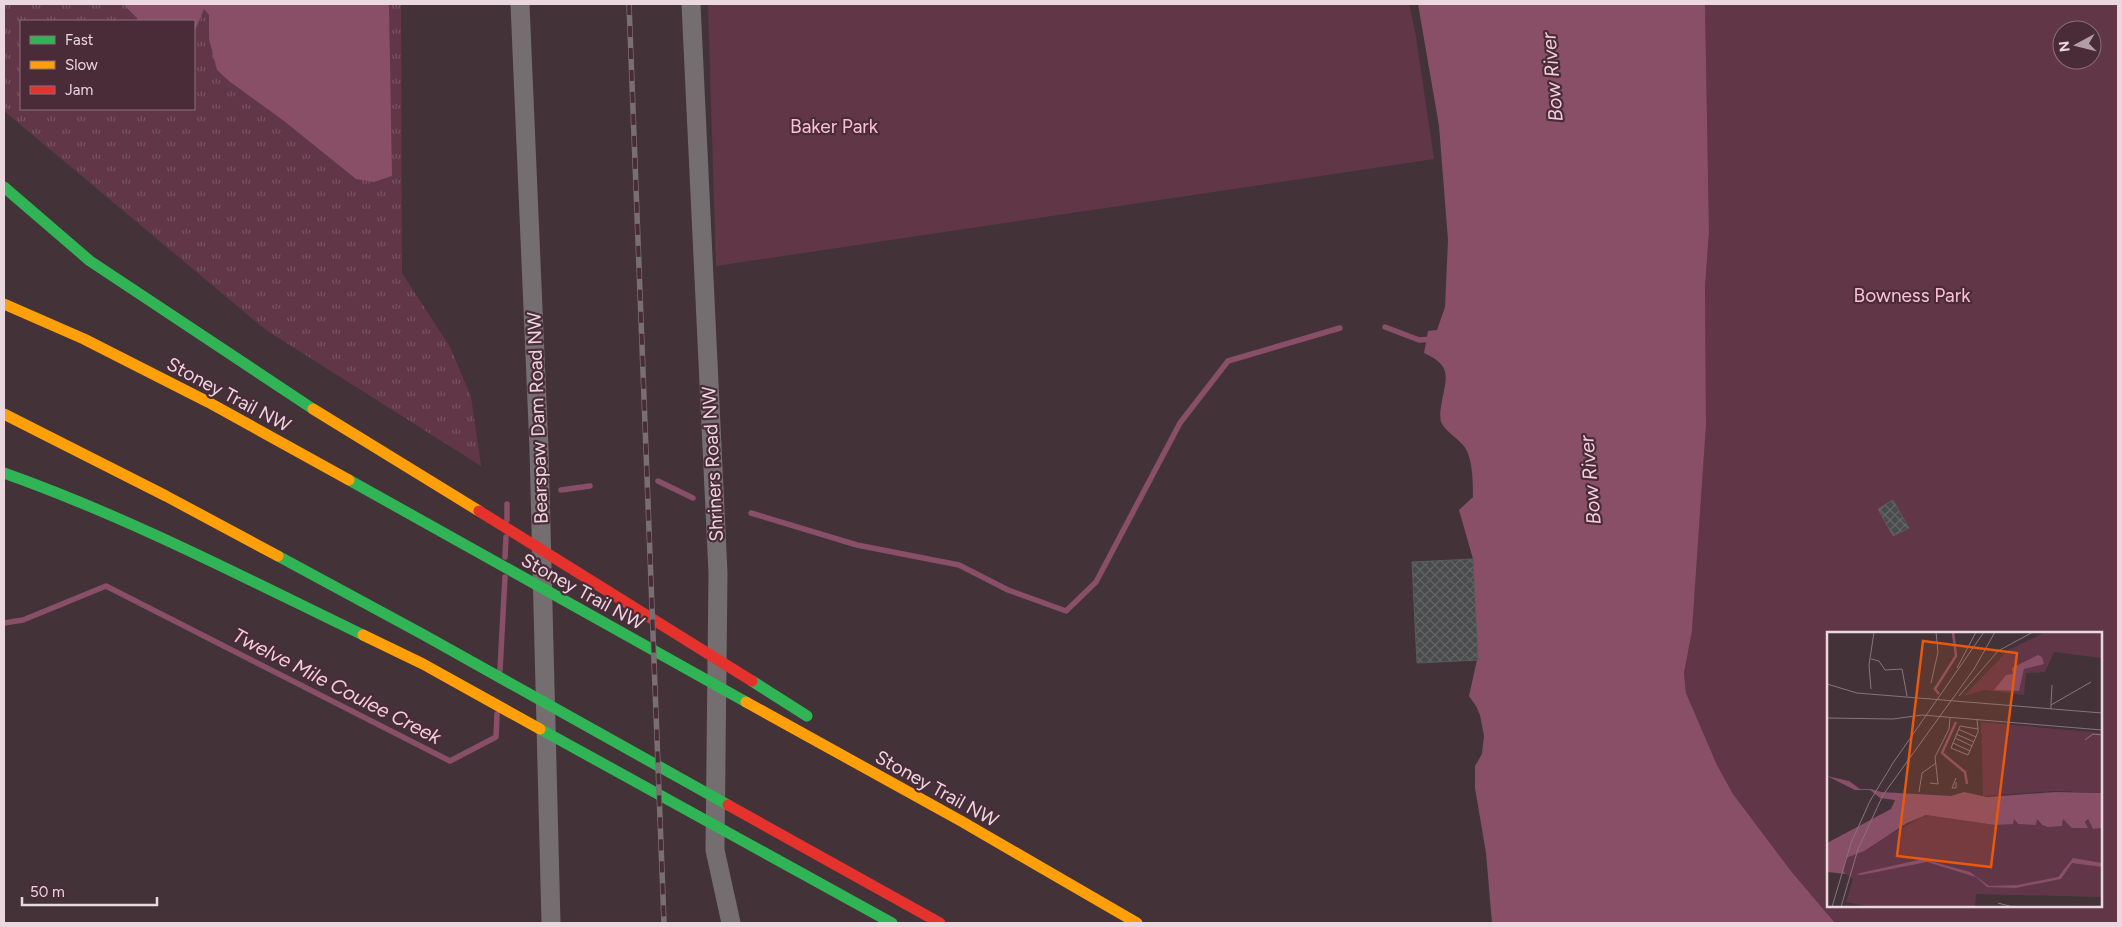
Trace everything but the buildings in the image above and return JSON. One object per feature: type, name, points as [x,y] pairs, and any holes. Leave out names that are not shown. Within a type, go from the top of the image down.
[{"type":"highway","points":[[4,187],[90,261],[301,402],[816,723]]},
{"type":"highway","name":"Stoney Trail NW","points":[[4,304],[84,338],[208,402],[961,821],[1137,923]]},
{"type":"highway","points":[[4,414],[150,488],[424,635],[940,923]]},
{"type":"highway","points":[[4,473],[68,496],[169,540],[423,664],[892,923]]},
{"type":"highway","points":[[856,750],[961,821]]},
{"type":"street","name":"Bearspaw Dam Road NW","points":[[520,4],[539,459],[551,923]]},
{"type":"street","name":"Shriners Road NW","points":[[691,4],[718,573],[715,850],[731,923]]},
{"type":"green space","points":[[4,4],[401,4],[402,273],[450,347],[471,397],[481,466],[266,330],[4,111]]},
{"type":"green space","name":"Baker Park","points":[[708,4],[1409,4],[1415,31],[1434,159],[716,266]]},
{"type":"green space","name":"Bowness Park","points":[[1705,4],[2118,4],[2118,923],[1835,923],[1791,871],[1733,794],[1717,765],[1686,693],[1684,673],[1692,631],[1706,425],[1705,287],[1709,232]]},
{"type":"water","points":[[123,4],[389,4],[392,176],[374,182],[356,179],[284,121],[229,81],[217,70],[209,39],[209,15],[204,9],[195,31],[195,20],[139,20]]},
{"type":"water","name":"Bow River","points":[[1418,4],[1705,4],[1709,232],[1705,287],[1706,425],[1692,631],[1684,673],[1686,693],[1717,765],[1733,794],[1791,871],[1835,923],[1492,923],[1486,853],[1475,788],[1475,766],[1482,754],[1484,736],[1480,715],[1469,696],[1477,660],[1473,559],[1459,510],[1473,497],[1472,470],[1469,456],[1463,445],[1441,422],[1440,410],[1446,381],[1444,369],[1434,358],[1424,353],[1428,331],[1437,330],[1445,307],[1448,240],[1439,126]]},
{"type":"waterway","points":[[1385,327],[1419,340],[1433,339]]},
{"type":"waterway","points":[[751,513],[857,545],[959,565],[1008,590],[1066,611],[1096,582],[1180,423],[1228,361],[1340,328]]},
{"type":"waterway","points":[[658,481],[693,498]]},
{"type":"waterway","points":[[561,490],[590,486]]},
{"type":"waterway","name":"Twelve Mile Coulee Creek","points":[[507,504],[507,520]]},
{"type":"waterway","name":"Twelve Mile Coulee Creek","points":[[505,557],[506,537]]},
{"type":"waterway","name":"Twelve Mile Coulee Creek","points":[[500,670],[505,577]]},
{"type":"waterway","name":"Twelve Mile Coulee Creek","points":[[4,623],[23,620],[106,586],[450,761],[496,737],[497,714]]},
{"type":"railway","points":[[629,4],[664,923]]},
{"type":"traffic: fast","points":[[4,187],[90,261],[313,409]]},
{"type":"traffic: fast","points":[[4,473],[50,490],[141,529],[363,635]]},
{"type":"traffic: fast","points":[[349,480],[746,702]]},
{"type":"traffic: fast","points":[[278,556],[424,635],[728,805]]},
{"type":"traffic: fast","points":[[752,681],[807,716]]},
{"type":"traffic: fast","points":[[540,729],[892,923]]},
{"type":"traffic: slow","points":[[4,304],[84,339],[208,402],[349,480]]},
{"type":"traffic: slow","points":[[313,409],[479,511]]},
{"type":"traffic: slow","points":[[4,414],[166,496],[278,556]]},
{"type":"traffic: slow","points":[[363,635],[423,664],[540,729]]},
{"type":"traffic: slow","points":[[746,702],[961,821],[1137,923]]},
{"type":"traffic: jam","points":[[479,511],[752,681]]},
{"type":"traffic: jam","points":[[728,805],[940,923]]}]
